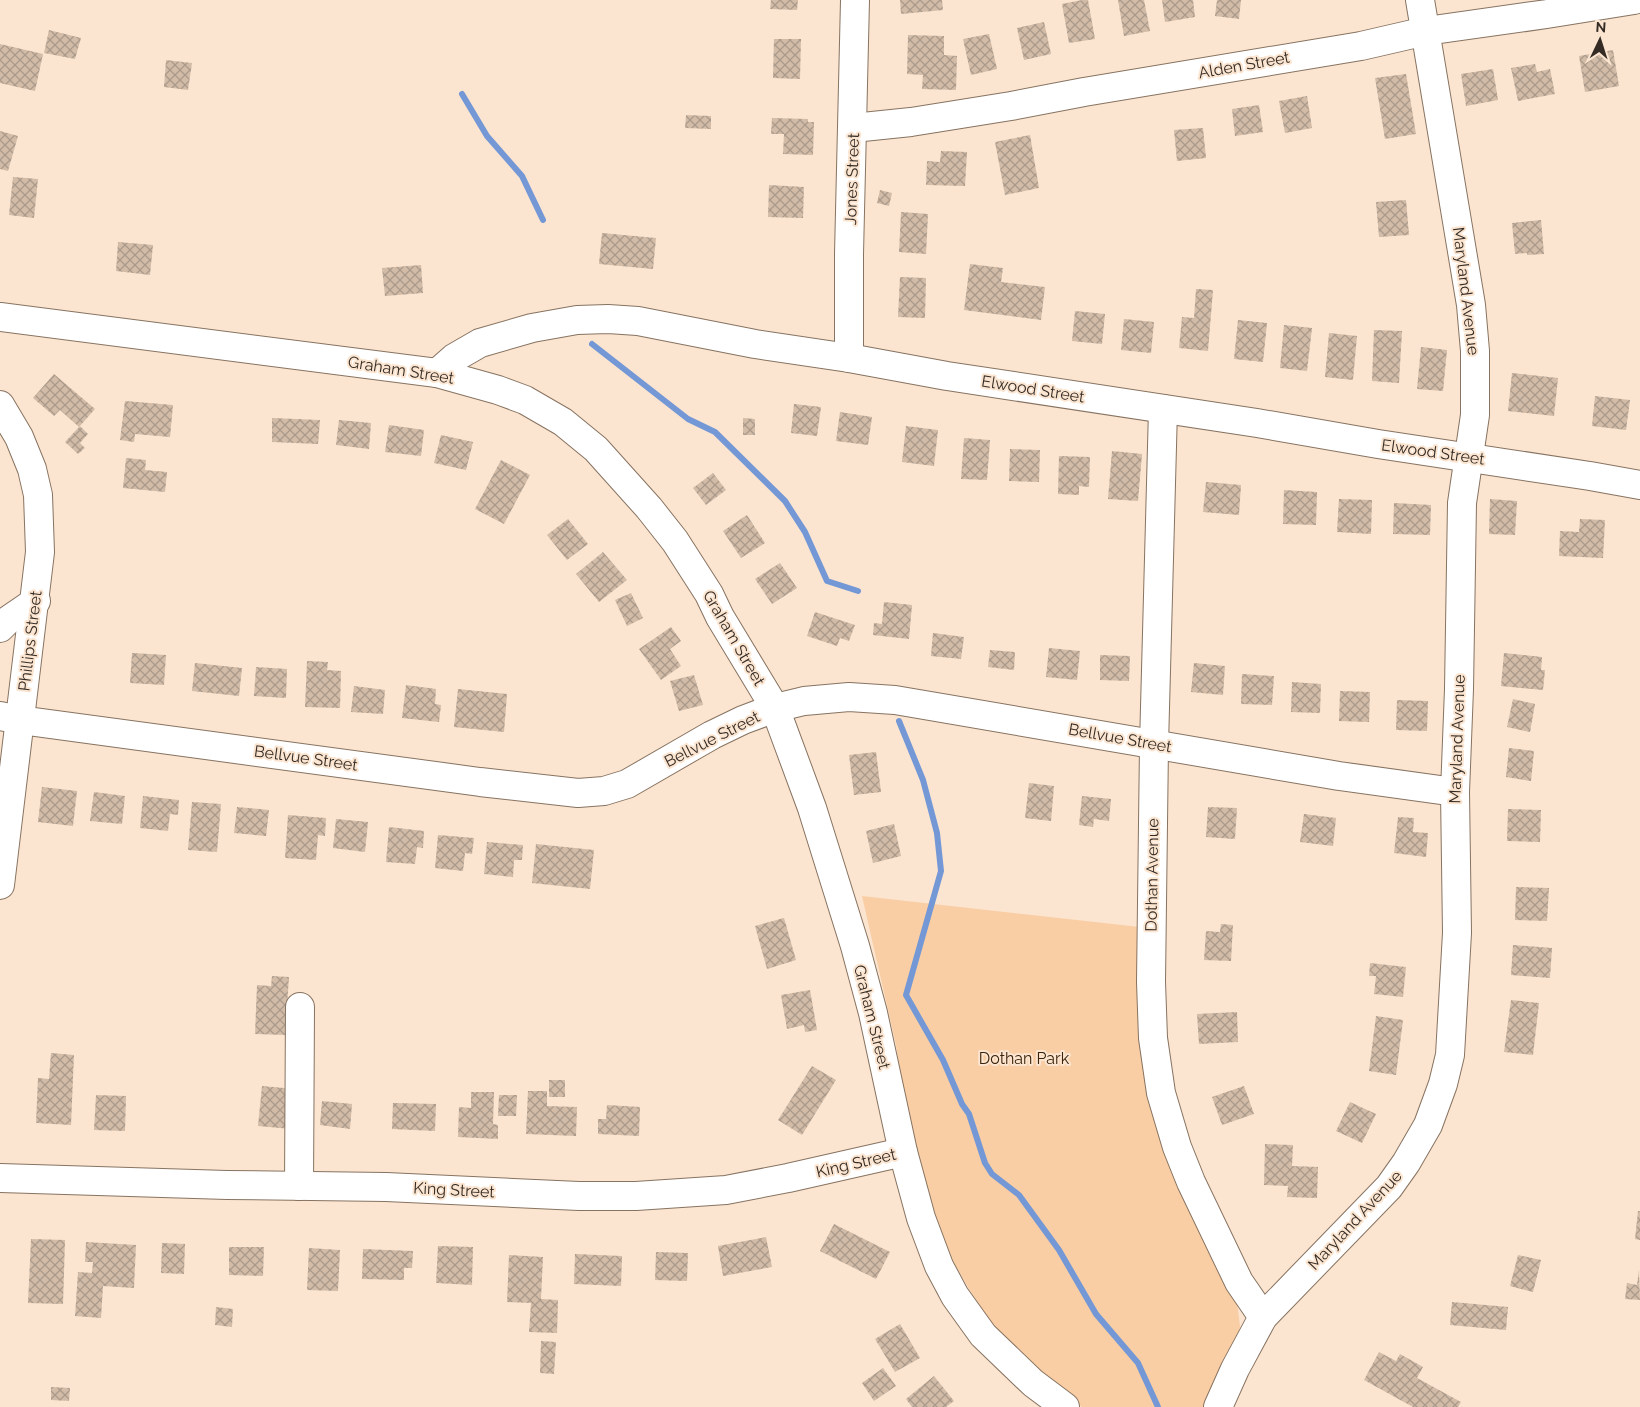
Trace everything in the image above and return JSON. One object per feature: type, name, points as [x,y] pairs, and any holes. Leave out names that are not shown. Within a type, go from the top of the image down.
[{"type":"street","name":"Jones Street","points":[[849,358],[855,0]]},
{"type":"street","name":"Maryland Avenue","points":[[1218,1407],[1235,1369],[1263,1317],[1389,1187],[1406,1164],[1428,1125],[1440,1092],[1450,1055],[1457,933],[1455,792],[1459,689],[1462,503],[1475,415],[1475,350],[1470,305],[1420,0]]},
{"type":"street","name":"Alden Street","points":[[853,128],[911,122],[1011,106],[1361,46],[1426,31],[1634,0]]},
{"type":"street","name":"Graham Street","points":[[0,317],[437,373],[498,390],[525,400],[562,422],[596,449],[649,508],[675,541],[709,594],[720,617],[775,708],[812,808],[855,946],[873,1013],[903,1152],[921,1218],[939,1266],[955,1296],[983,1335],[1033,1383],[1065,1407]]},
{"type":"street","name":"Elwood Street","points":[[437,373],[454,358],[480,343],[532,328],[585,320],[638,321],[755,344],[849,358],[947,376],[1640,485]]},
{"type":"street","name":"Phillips Street","points":[[0,405],[19,436],[32,468],[38,495],[40,552],[36,601],[10,718],[0,885]]},
{"type":"street","name":"Dothan Avenue","points":[[1163,409],[1154,744],[1151,982],[1153,1038],[1161,1094],[1177,1147],[1191,1182],[1239,1282],[1263,1317]]},
{"type":"street","points":[[0,628],[36,601]]},
{"type":"street","name":"Bellvue Street","points":[[10,718],[471,780],[578,792],[604,791],[626,784],[712,735],[743,720],[775,708],[804,701],[849,697],[895,700],[1339,776],[1455,792]]},
{"type":"street","points":[[299,1186],[300,1007]]},
{"type":"street","name":"King Street","points":[[0,1178],[386,1187],[580,1196],[636,1196],[726,1190],[903,1152]]},
{"type":"green space","name":"Dothan Park","points":[[862,896],[1140,927],[1142,986],[1237,1302],[1240,1326],[1237,1346],[1208,1407],[1082,1407],[1052,1386],[988,1321],[938,1236],[912,1130],[900,1075],[896,1045]]},
{"type":"building","points":[[771,0],[798,0],[797,10],[770,9]]},
{"type":"building","points":[[900,0],[942,0],[943,10],[901,14]]},
{"type":"building","points":[[1088,0],[1095,39],[1069,43],[1062,4]]},
{"type":"building","points":[[1118,0],[1144,0],[1150,31],[1124,36]]},
{"type":"building","points":[[1162,0],[1193,0],[1195,17],[1165,22]]},
{"type":"building","points":[[1217,0],[1241,0],[1239,19],[1215,16]]},
{"type":"building","points":[[1044,22],[1051,54],[1024,60],[1017,28]]},
{"type":"building","points":[[49,30],[81,38],[75,59],[44,53]]},
{"type":"building","points":[[989,34],[997,69],[971,75],[963,39]]},
{"type":"building","points":[[908,35],[944,36],[944,55],[957,56],[956,90],[922,89],[923,75],[907,74]]},
{"type":"building","points":[[774,39],[801,39],[800,79],[773,78]]},
{"type":"building","points":[[0,44],[43,54],[35,91],[0,83]]},
{"type":"building","points":[[1613,50],[1619,86],[1585,92],[1579,56]]},
{"type":"building","points":[[166,60],[192,63],[188,90],[164,87]]},
{"type":"building","points":[[1535,64],[1537,72],[1550,69],[1555,94],[1518,101],[1511,68]]},
{"type":"building","points":[[1493,69],[1498,100],[1466,106],[1461,74]]},
{"type":"building","points":[[1406,74],[1416,134],[1385,139],[1375,78]]},
{"type":"building","points":[[1307,96],[1312,128],[1285,133],[1279,101]]},
{"type":"building","points":[[1259,105],[1263,132],[1235,136],[1232,109]]},
{"type":"building","points":[[686,115],[711,116],[711,129],[685,128]]},
{"type":"building","points":[[772,118],[808,119],[808,122],[814,122],[813,155],[783,154],[784,134],[771,134]]},
{"type":"building","points":[[1203,128],[1206,158],[1177,161],[1174,130]]},
{"type":"building","points":[[0,131],[18,136],[8,171],[0,169]]},
{"type":"building","points":[[1030,135],[1039,188],[1005,195],[995,142]]},
{"type":"building","points":[[941,151],[967,152],[965,186],[926,185],[927,161],[940,162]]},
{"type":"building","points":[[13,177],[38,179],[34,218],[9,215]]},
{"type":"building","points":[[769,185],[804,187],[803,218],[768,217]]},
{"type":"building","points":[[880,190],[892,193],[889,206],[877,203]]},
{"type":"building","points":[[1406,200],[1409,235],[1379,237],[1376,202]]},
{"type":"building","points":[[901,212],[928,214],[926,254],[899,252]]},
{"type":"building","points":[[1541,220],[1544,254],[1515,254],[1512,223]]},
{"type":"building","points":[[602,233],[656,238],[653,269],[599,264]]},
{"type":"building","points":[[118,242],[153,245],[150,275],[116,271]]},
{"type":"building","points":[[970,264],[1003,268],[1001,282],[1045,287],[1041,320],[964,310]]},
{"type":"building","points":[[421,265],[423,293],[385,296],[382,268]]},
{"type":"building","points":[[900,277],[926,278],[925,318],[898,317]]},
{"type":"building","points":[[1196,289],[1213,290],[1208,351],[1179,348],[1182,317],[1194,318]]},
{"type":"building","points":[[1075,311],[1105,314],[1102,344],[1072,341]]},
{"type":"building","points":[[1124,319],[1154,322],[1151,353],[1121,350]]},
{"type":"building","points":[[1238,320],[1267,323],[1263,362],[1234,359]]},
{"type":"building","points":[[1284,325],[1312,328],[1307,371],[1280,368]]},
{"type":"building","points":[[1374,330],[1402,331],[1399,383],[1372,381]]},
{"type":"building","points":[[1329,333],[1357,336],[1353,380],[1325,377]]},
{"type":"building","points":[[1421,347],[1447,350],[1443,391],[1417,389]]},
{"type":"building","points":[[1512,373],[1558,378],[1554,416],[1508,411]]},
{"type":"building","points":[[54,374],[95,409],[79,427],[60,410],[54,416],[33,398]]},
{"type":"building","points":[[1595,396],[1630,400],[1626,430],[1592,426]]},
{"type":"building","points":[[125,401],[173,405],[170,437],[135,434],[134,442],[120,440]]},
{"type":"building","points":[[794,404],[821,407],[817,436],[791,433]]},
{"type":"building","points":[[840,412],[872,417],[868,445],[836,441]]},
{"type":"building","points":[[272,418],[320,420],[318,444],[272,442]]},
{"type":"building","points":[[743,418],[755,419],[755,435],[743,435]]},
{"type":"building","points":[[339,420],[371,423],[369,449],[336,445]]},
{"type":"building","points":[[389,425],[424,430],[421,456],[385,452]]},
{"type":"building","points":[[80,426],[88,434],[80,443],[85,448],[78,454],[65,442]]},
{"type":"building","points":[[906,426],[938,430],[934,466],[902,462]]},
{"type":"building","points":[[441,435],[473,442],[466,470],[434,463]]},
{"type":"building","points":[[964,438],[990,440],[987,480],[961,479]]},
{"type":"building","points":[[1010,449],[1040,450],[1039,482],[1009,481]]},
{"type":"building","points":[[1112,451],[1142,454],[1138,501],[1108,499]]},
{"type":"building","points":[[1059,456],[1090,457],[1089,487],[1079,486],[1079,495],[1058,494]]},
{"type":"building","points":[[126,458],[146,460],[145,470],[167,472],[165,492],[123,488]]},
{"type":"building","points":[[501,460],[530,475],[504,524],[475,509]]},
{"type":"building","points":[[713,473],[726,490],[706,505],[693,488]]},
{"type":"building","points":[[1206,482],[1241,485],[1239,515],[1203,512]]},
{"type":"building","points":[[1284,490],[1317,492],[1316,525],[1283,524]]},
{"type":"building","points":[[1339,499],[1372,500],[1371,534],[1337,532]]},
{"type":"building","points":[[1490,499],[1517,501],[1515,535],[1489,534]]},
{"type":"building","points":[[1394,503],[1431,505],[1430,535],[1393,534]]},
{"type":"building","points":[[747,515],[765,543],[741,558],[723,531]]},
{"type":"building","points":[[568,519],[588,544],[567,560],[547,535]]},
{"type":"building","points":[[1580,519],[1605,520],[1603,558],[1559,556],[1560,531],[1579,532]]},
{"type":"building","points":[[603,552],[627,580],[599,602],[576,574]]},
{"type":"building","points":[[780,563],[797,588],[772,604],[755,579]]},
{"type":"building","points":[[631,593],[643,618],[627,626],[615,600]]},
{"type":"building","points":[[884,602],[912,605],[909,639],[873,635],[874,623],[882,624]]},
{"type":"building","points":[[815,612],[855,625],[849,641],[840,638],[837,646],[807,636]]},
{"type":"building","points":[[671,627],[681,641],[670,649],[681,666],[661,680],[639,649]]},
{"type":"building","points":[[933,633],[964,637],[961,659],[931,656]]},
{"type":"building","points":[[1049,648],[1080,651],[1077,680],[1046,677]]},
{"type":"building","points":[[990,650],[1015,652],[1014,670],[988,667]]},
{"type":"building","points":[[132,653],[166,655],[164,685],[130,683]]},
{"type":"building","points":[[1504,653],[1542,657],[1541,670],[1545,670],[1543,690],[1501,686]]},
{"type":"building","points":[[1100,655],[1130,656],[1129,681],[1100,680]]},
{"type":"building","points":[[307,661],[328,662],[327,670],[341,671],[340,708],[305,707]]},
{"type":"building","points":[[195,663],[242,668],[239,696],[192,691]]},
{"type":"building","points":[[1194,663],[1225,666],[1223,695],[1191,692]]},
{"type":"building","points":[[256,667],[287,669],[286,698],[254,696]]},
{"type":"building","points":[[1242,674],[1274,676],[1272,705],[1241,704]]},
{"type":"building","points":[[694,675],[703,705],[679,711],[670,681]]},
{"type":"building","points":[[1292,682],[1321,684],[1320,713],[1291,712]]},
{"type":"building","points":[[406,685],[436,689],[435,704],[441,705],[439,722],[402,718]]},
{"type":"building","points":[[354,686],[385,690],[383,714],[351,712]]},
{"type":"building","points":[[458,689],[507,694],[504,732],[454,727]]},
{"type":"building","points":[[1340,691],[1370,692],[1369,722],[1339,721]]},
{"type":"building","points":[[1513,699],[1535,704],[1530,732],[1507,727]]},
{"type":"building","points":[[1397,700],[1428,701],[1427,731],[1396,730]]},
{"type":"building","points":[[1509,748],[1534,751],[1531,781],[1506,777]]},
{"type":"building","points":[[876,752],[881,792],[854,795],[849,755]]},
{"type":"building","points":[[1029,783],[1054,786],[1051,821],[1025,818]]},
{"type":"building","points":[[42,787],[77,791],[73,826],[38,822]]},
{"type":"building","points":[[94,792],[125,796],[122,824],[90,821]]},
{"type":"building","points":[[143,796],[179,800],[178,815],[170,814],[168,831],[140,828]]},
{"type":"building","points":[[1082,796],[1111,799],[1109,821],[1094,819],[1093,827],[1079,825]]},
{"type":"building","points":[[192,802],[221,804],[217,852],[188,850]]},
{"type":"building","points":[[237,807],[269,810],[266,836],[234,833]]},
{"type":"building","points":[[1208,807],[1237,808],[1235,839],[1206,837]]},
{"type":"building","points":[[1508,809],[1541,810],[1540,842],[1507,841]]},
{"type":"building","points":[[1304,814],[1336,818],[1333,846],[1300,842]]},
{"type":"building","points":[[288,815],[326,818],[325,836],[318,835],[316,860],[285,858]]},
{"type":"building","points":[[1398,817],[1414,818],[1413,832],[1428,833],[1426,857],[1394,853]]},
{"type":"building","points":[[336,819],[368,822],[365,852],[333,848]]},
{"type":"building","points":[[894,824],[901,856],[873,863],[866,831]]},
{"type":"building","points":[[389,827],[424,831],[423,848],[417,847],[415,864],[386,862]]},
{"type":"building","points":[[438,835],[474,838],[472,854],[465,853],[463,871],[435,868]]},
{"type":"building","points":[[487,842],[523,845],[522,860],[514,860],[513,877],[484,874]]},
{"type":"building","points":[[536,844],[594,850],[590,889],[532,883]]},
{"type":"building","points":[[1516,887],[1549,888],[1547,921],[1515,920]]},
{"type":"building","points":[[784,918],[796,960],[767,969],[755,926]]},
{"type":"building","points":[[1221,924],[1233,925],[1231,961],[1204,960],[1206,931],[1220,932]]},
{"type":"building","points":[[1513,945],[1552,948],[1550,978],[1511,975]]},
{"type":"building","points":[[1370,963],[1406,967],[1403,997],[1374,994],[1376,976],[1369,976]]},
{"type":"building","points":[[272,976],[289,977],[285,1035],[255,1034],[257,985],[271,986]]},
{"type":"building","points":[[810,990],[817,1030],[805,1032],[804,1025],[787,1029],[781,995]]},
{"type":"building","points":[[1511,1000],[1539,1003],[1533,1055],[1504,1052]]},
{"type":"building","points":[[1237,1012],[1238,1042],[1199,1044],[1197,1014]]},
{"type":"building","points":[[1376,1016],[1403,1020],[1396,1075],[1369,1071]]},
{"type":"building","points":[[51,1053],[74,1055],[71,1125],[36,1123],[38,1078],[49,1079]]},
{"type":"building","points":[[812,1066],[836,1080],[802,1135],[778,1120]]},
{"type":"building","points":[[549,1080],[565,1080],[565,1097],[549,1097]]},
{"type":"building","points":[[262,1086],[295,1089],[291,1129],[258,1126]]},
{"type":"building","points":[[1244,1086],[1254,1114],[1222,1125],[1212,1097]]},
{"type":"building","points":[[528,1091],[547,1091],[547,1106],[577,1107],[576,1136],[526,1134]]},
{"type":"building","points":[[471,1092],[494,1092],[493,1124],[498,1125],[498,1139],[458,1137],[459,1107],[471,1108]]},
{"type":"building","points":[[96,1095],[126,1096],[125,1131],[94,1130]]},
{"type":"building","points":[[499,1095],[517,1095],[516,1116],[498,1116]]},
{"type":"building","points":[[322,1101],[352,1104],[350,1129],[320,1125]]},
{"type":"building","points":[[1350,1102],[1376,1114],[1362,1143],[1336,1131]]},
{"type":"building","points":[[393,1103],[436,1104],[435,1131],[392,1129]]},
{"type":"building","points":[[607,1105],[640,1107],[639,1136],[598,1134],[598,1119],[606,1119]]},
{"type":"building","points":[[1265,1144],[1293,1145],[1292,1166],[1318,1167],[1317,1198],[1287,1197],[1288,1186],[1264,1185]]},
{"type":"building","points":[[1638,1211],[1640,1211],[1640,1240],[1635,1239]]},
{"type":"building","points":[[834,1224],[890,1252],[876,1279],[820,1251]]},
{"type":"building","points":[[766,1237],[772,1267],[723,1276],[718,1246]]},
{"type":"building","points":[[31,1239],[65,1240],[63,1304],[28,1303]]},
{"type":"building","points":[[86,1242],[136,1245],[134,1288],[103,1286],[101,1318],[75,1316],[78,1272],[92,1273],[93,1262],[85,1262]]},
{"type":"building","points":[[162,1243],[185,1244],[184,1274],[161,1273]]},
{"type":"building","points":[[438,1246],[473,1247],[472,1285],[436,1283]]},
{"type":"building","points":[[229,1247],[264,1247],[263,1276],[229,1275]]},
{"type":"building","points":[[309,1248],[340,1250],[338,1291],[307,1290]]},
{"type":"building","points":[[363,1249],[413,1251],[412,1268],[404,1268],[404,1280],[362,1279]]},
{"type":"building","points":[[656,1252],[688,1253],[687,1281],[655,1280]]},
{"type":"building","points":[[575,1254],[622,1256],[621,1286],[574,1284]]},
{"type":"building","points":[[509,1255],[543,1257],[541,1299],[558,1300],[557,1333],[529,1332],[531,1303],[507,1302]]},
{"type":"building","points":[[1518,1255],[1541,1260],[1533,1292],[1510,1286]]},
{"type":"building","points":[[1639,1270],[1640,1300],[1625,1299],[1627,1283],[1637,1285]]},
{"type":"building","points":[[1452,1302],[1508,1307],[1506,1330],[1450,1325]]},
{"type":"building","points":[[216,1307],[233,1309],[232,1327],[215,1325]]},
{"type":"building","points":[[900,1324],[920,1358],[895,1372],[875,1339]]},
{"type":"building","points":[[541,1341],[556,1342],[554,1374],[540,1373]]},
{"type":"building","points":[[1379,1352],[1396,1361],[1400,1354],[1423,1367],[1417,1378],[1461,1402],[1458,1407],[1413,1407],[1364,1380]]},
{"type":"building","points":[[883,1368],[896,1386],[874,1401],[862,1383]]},
{"type":"building","points":[[934,1376],[954,1401],[946,1407],[912,1407],[906,1399]]},
{"type":"building","points":[[51,1387],[70,1388],[69,1401],[51,1400]]},
{"type":"waterway","points":[[462,94],[487,136],[522,176],[543,220]]},
{"type":"waterway","points":[[592,344],[688,419],[715,432],[785,501],[805,532],[827,581],[858,591]]},
{"type":"waterway","points":[[899,721],[923,780],[937,833],[941,871],[906,995],[943,1060],[962,1104],[969,1114],[985,1163],[992,1174],[1019,1195],[1059,1250],[1096,1314],[1138,1363],[1158,1407]]}]
